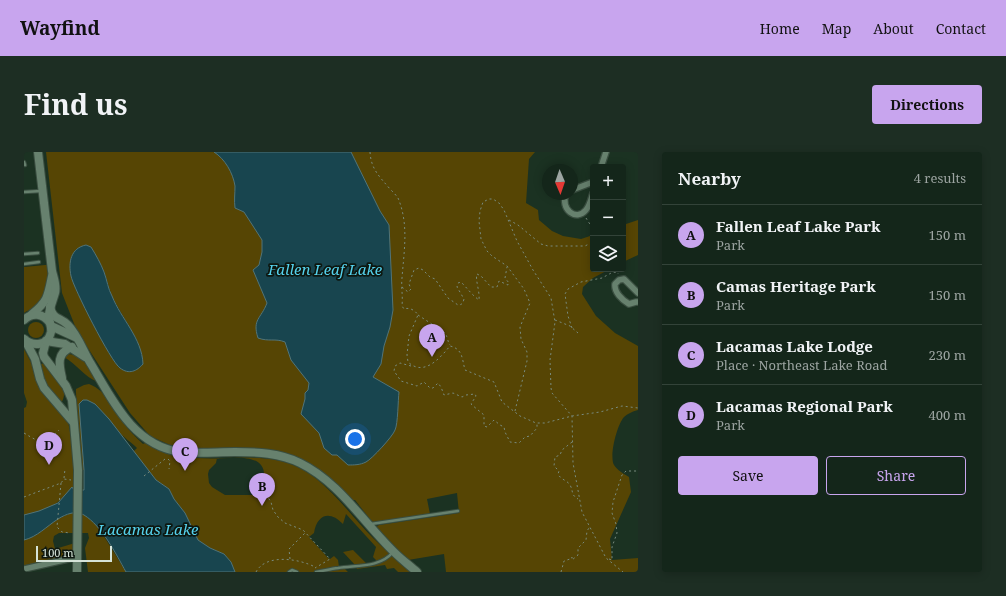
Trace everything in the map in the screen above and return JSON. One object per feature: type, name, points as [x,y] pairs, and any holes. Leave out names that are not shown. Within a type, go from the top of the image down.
[{"type":"main road","points":[[38,152],[44,191],[52,272],[56,288],[48,317],[50,336],[46,341],[44,357],[48,364],[62,379],[72,400],[78,470],[76,486],[78,515],[76,572]]},
{"type":"main road","points":[[24,320],[46,302],[52,272]]},
{"type":"main road","points":[[50,306],[54,317],[69,326],[87,358],[132,428],[151,442],[180,452],[258,452],[274,454],[311,468],[342,495],[394,552],[417,572]]},
{"type":"main road","points":[[32,314],[43,316],[50,325],[75,337]]},
{"type":"main road","points":[[24,339],[27,342],[35,344],[46,341],[60,343],[72,347],[87,358]]},
{"type":"main road","points":[[24,339],[35,359],[44,388],[73,422]]},
{"type":"main road","points":[[62,379],[60,357],[64,351],[72,347]]},
{"type":"street","points":[[602,164],[606,152]]},
{"type":"street","points":[[578,188],[590,183]]},
{"type":"street","points":[[565,200],[564,203],[567,210],[575,214],[582,213],[588,207],[590,200]]},
{"type":"street","points":[[637,300],[628,303],[616,291],[615,284],[619,280],[624,279],[638,294]]},
{"type":"street","points":[[24,568],[77,557]]},
{"type":"lane","points":[[24,192],[44,191]]},
{"type":"lane","points":[[24,254],[38,253]]},
{"type":"lane","points":[[24,264],[39,262]]},
{"type":"lane","points":[[369,525],[458,511]]},
{"type":"lane","points":[[316,572],[339,567],[374,563],[387,558],[394,552]]},
{"type":"lane","points":[[289,572],[292,570],[297,572]]},
{"type":"path","points":[[370,152],[370,162],[373,169],[397,197],[404,217],[404,260],[401,287],[402,306],[404,309],[412,309],[447,335],[447,341],[450,346],[455,347],[462,354],[465,370],[494,382],[502,402],[520,416],[537,423],[545,423],[622,406],[638,408]]},
{"type":"path","points":[[515,411],[528,361],[527,352],[521,339],[520,327],[530,303],[524,288],[507,266],[487,251],[482,238],[479,221],[483,202],[488,199],[493,199],[499,203],[504,210],[517,241],[551,298],[555,319],[550,360],[551,388],[552,393],[572,416],[572,442],[575,479],[582,512],[602,553],[623,572]]},
{"type":"path","points":[[582,213],[590,225]]},
{"type":"path","points":[[508,220],[518,224],[541,244],[548,246],[585,246],[590,244]]},
{"type":"path","points":[[401,287],[408,292],[411,289],[409,284],[414,270],[415,268],[419,268],[435,279],[448,298],[458,306],[463,303],[464,299],[457,287],[458,283],[461,282],[479,300],[479,286],[476,278],[477,274],[491,287],[497,287],[499,281],[508,285],[509,283],[505,278],[507,266]]},
{"type":"path","points":[[572,328],[568,316],[565,294],[568,289],[581,282],[602,278],[613,272],[618,272],[619,280]]},
{"type":"path","points":[[412,366],[408,362],[407,355],[409,336],[417,318],[417,313]]},
{"type":"path","points":[[555,319],[578,333]]},
{"type":"path","points":[[450,346],[440,358],[430,366],[418,368],[400,363],[395,366],[394,371],[397,377],[401,381],[416,386],[424,382],[430,388],[433,388],[438,383],[444,395],[453,393],[462,396],[466,394],[475,394],[476,398],[471,404],[484,415],[484,426],[487,427],[494,420],[504,427],[504,432],[510,442],[519,443],[525,437],[530,436],[536,429],[537,423]]},
{"type":"path","points":[[24,433],[36,441],[43,443],[49,440],[59,430]]},
{"type":"path","points":[[572,442],[562,450],[560,455],[555,457],[554,465],[559,471],[558,474],[560,478],[570,485],[572,494],[579,499]]},
{"type":"path","points":[[144,476],[164,459],[168,459],[170,461],[169,469]]},
{"type":"path","points":[[65,469],[59,495],[57,526],[59,530],[66,533],[77,533]]},
{"type":"path","points":[[607,559],[612,560],[612,547],[618,533],[612,512],[612,506],[619,482],[622,475],[626,471],[638,472]]},
{"type":"path","points":[[64,478],[71,480],[76,486]]},
{"type":"path","points":[[24,497],[61,483]]},
{"type":"path","points":[[255,484],[267,496],[278,517],[285,523],[303,530],[330,559],[315,568]]},
{"type":"path","points":[[561,572],[564,561],[572,557],[572,560],[578,555],[578,548],[586,540],[589,527]]},
{"type":"path","points":[[290,559],[289,548],[305,532]]},
{"type":"path","points":[[256,572],[259,567],[271,561],[290,559],[315,566],[316,572]]},
{"type":"shaded area","points":[[46,152],[535,152],[529,159],[526,203],[538,210],[539,220],[552,231],[563,236],[581,239],[590,236],[590,272],[604,272],[593,278],[583,287],[582,294],[596,316],[615,333],[638,346],[638,410],[627,415],[621,421],[614,441],[612,455],[615,467],[629,477],[631,492],[610,539],[612,560],[638,558],[638,572],[446,572],[444,554],[408,560],[376,527],[379,525],[459,513],[457,493],[427,499],[430,514],[373,523],[355,500],[351,500],[320,471],[244,449],[192,448],[170,445],[150,436],[130,413],[75,326],[62,293]],"holes":[[[104,271],[112,297],[137,340],[119,368],[92,322],[75,288]]]},
{"type":"shaded area","points":[[638,220],[638,255],[626,261],[626,236],[626,224]]},
{"type":"shaded area","points":[[48,265],[48,284],[45,294],[38,304],[24,313],[24,267]]},
{"type":"shaded area","points":[[33,322],[39,322],[44,327],[42,336],[39,338],[33,338],[28,333],[28,327]]},
{"type":"shaded area","points":[[24,349],[34,368],[39,388],[68,421],[74,455],[75,490],[71,488],[62,499],[44,510],[24,515],[24,408],[26,407],[27,402],[24,393]]},
{"type":"shaded area","points":[[67,354],[82,359],[98,382],[93,380],[64,357]]},
{"type":"shaded area","points":[[44,363],[61,382],[64,393],[60,405],[46,388],[39,365]]},
{"type":"shaded area","points":[[89,384],[101,391],[109,400],[128,429],[143,444],[145,443],[182,456],[193,458],[217,458],[216,463],[209,470],[209,483],[212,487],[225,495],[253,495],[262,488],[264,476],[263,468],[259,463],[244,458],[264,458],[276,460],[292,464],[306,471],[330,491],[382,547],[411,572],[398,572],[394,568],[387,569],[385,565],[357,569],[343,552],[353,550],[367,564],[378,562],[373,557],[376,547],[346,514],[343,524],[333,517],[325,516],[321,518],[314,533],[309,537],[328,558],[330,559],[334,556],[338,560],[339,567],[343,567],[348,572],[235,572],[231,562],[224,554],[210,548],[198,540],[185,513],[174,499],[169,489],[156,480],[133,452],[137,448],[120,433],[98,407],[88,401],[83,400],[79,404],[84,470],[81,470],[76,389]]},
{"type":"shaded area","points":[[73,512],[83,514],[97,525],[126,572],[88,572],[85,548],[89,538],[88,533],[59,533],[54,536],[53,541],[55,549],[75,543],[74,557],[46,560],[24,567],[24,540],[60,518]]},
{"type":"water","name":"Fallen Leaf Lake","points":[[214,152],[351,152],[380,211],[389,225],[393,310],[381,364],[373,377],[399,392],[397,417],[396,427],[387,442],[366,462],[348,465],[337,455],[332,455],[324,448],[319,433],[301,414],[305,393],[308,390],[309,383],[291,360],[285,342],[258,338],[256,327],[258,319],[267,303],[253,270],[259,265],[262,252],[262,240],[244,212],[235,208],[235,186],[232,176],[225,162]]},
{"type":"water","points":[[86,245],[91,247],[98,260],[104,272],[109,290],[139,346],[143,364],[138,369],[133,371],[130,372],[123,370],[115,363],[93,324],[73,283],[70,271],[70,261],[77,249]]},
{"type":"water","name":"Lacamas Lake","points":[[83,400],[87,400],[95,404],[109,419],[156,480],[169,489],[174,499],[185,513],[198,540],[210,548],[224,554],[231,562],[235,572],[126,572],[103,533],[91,520],[78,513],[71,513],[61,517],[38,534],[24,540],[24,515],[39,511],[58,503],[72,487],[74,490],[84,490],[79,404]]},
{"type":"place","name":"Fallen Leaf Lake Park","points":[[432,357]]},
{"type":"place","name":"Lacamas Regional Park","points":[[49,465]]},
{"type":"place","name":"Lacamas Lake Lodge","points":[[185,471]]},
{"type":"place","name":"Camas Heritage Park","points":[[262,506]]}]
